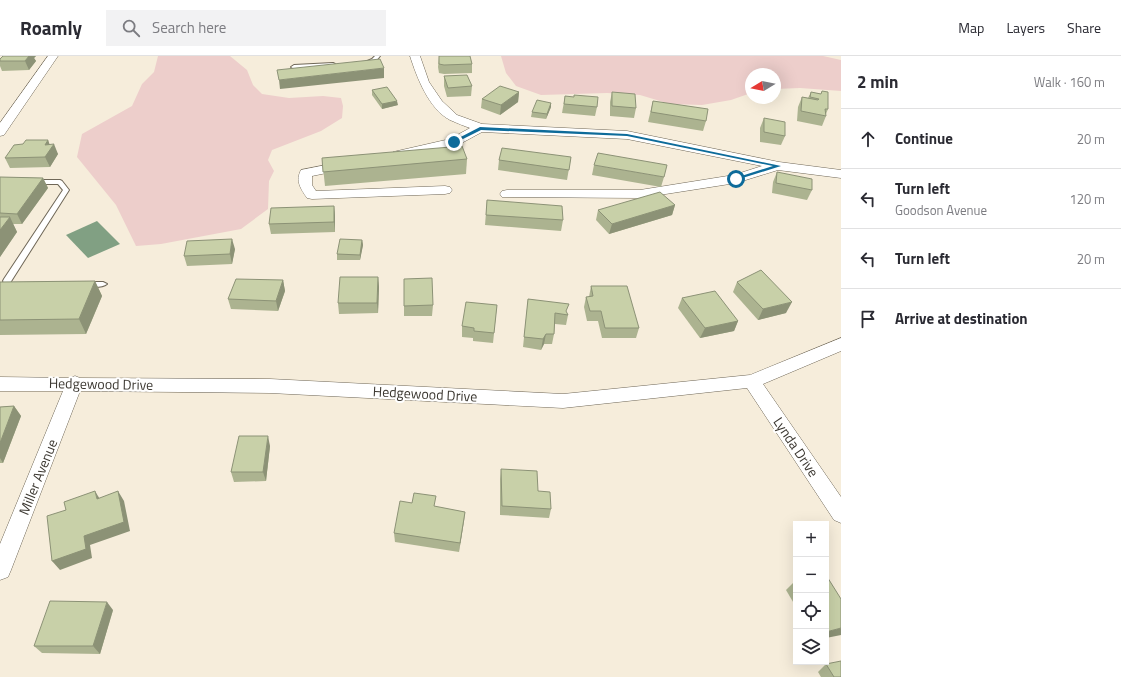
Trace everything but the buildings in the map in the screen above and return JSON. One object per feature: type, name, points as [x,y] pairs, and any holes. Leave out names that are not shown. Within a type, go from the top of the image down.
[{"type":"street","points":[[0,132],[53,56]]},
{"type":"street","points":[[415,56],[424,82],[438,103],[453,117],[480,128],[627,135],[779,166],[841,174]]},
{"type":"street","points":[[384,157],[454,142],[480,128]]},
{"type":"street","points":[[360,162],[306,173],[305,185],[312,195],[445,190]]},
{"type":"street","points":[[507,194],[640,194],[736,179],[779,166]]},
{"type":"street","name":"Hedgewood Drive","points":[[0,384],[75,383],[270,386],[563,401],[752,381],[841,344]]},
{"type":"street","name":"Lynda Drive","points":[[752,381],[841,514]]},
{"type":"street","name":"Miller Avenue","points":[[0,570],[75,383]]},
{"type":"lane","points":[[357,64],[370,62],[378,56]]},
{"type":"lane","points":[[294,67],[341,65]]},
{"type":"lane","points":[[15,282],[4,281],[66,190],[60,182],[30,182]]},
{"type":"lane","points":[[79,283],[103,284]]},
{"type":"shaded area","points":[[158,56],[230,56],[247,70],[253,85],[262,94],[289,98],[323,96],[341,98],[343,106],[342,118],[321,131],[272,150],[268,160],[274,171],[269,181],[268,209],[241,229],[161,244],[136,246],[116,205],[77,157],[82,134],[132,106],[142,84],[154,72]]},
{"type":"shaded area","points":[[501,56],[823,56],[841,60],[841,91],[800,88],[781,89],[781,68],[745,68],[745,95],[731,100],[702,105],[670,104],[640,95],[607,93],[541,95],[516,86],[506,73]]},
{"type":"shaded area","points":[[97,221],[120,244],[88,258],[66,235]]},
{"type":"route","points":[[454,142],[480,128],[627,135],[779,166],[736,179]]}]
